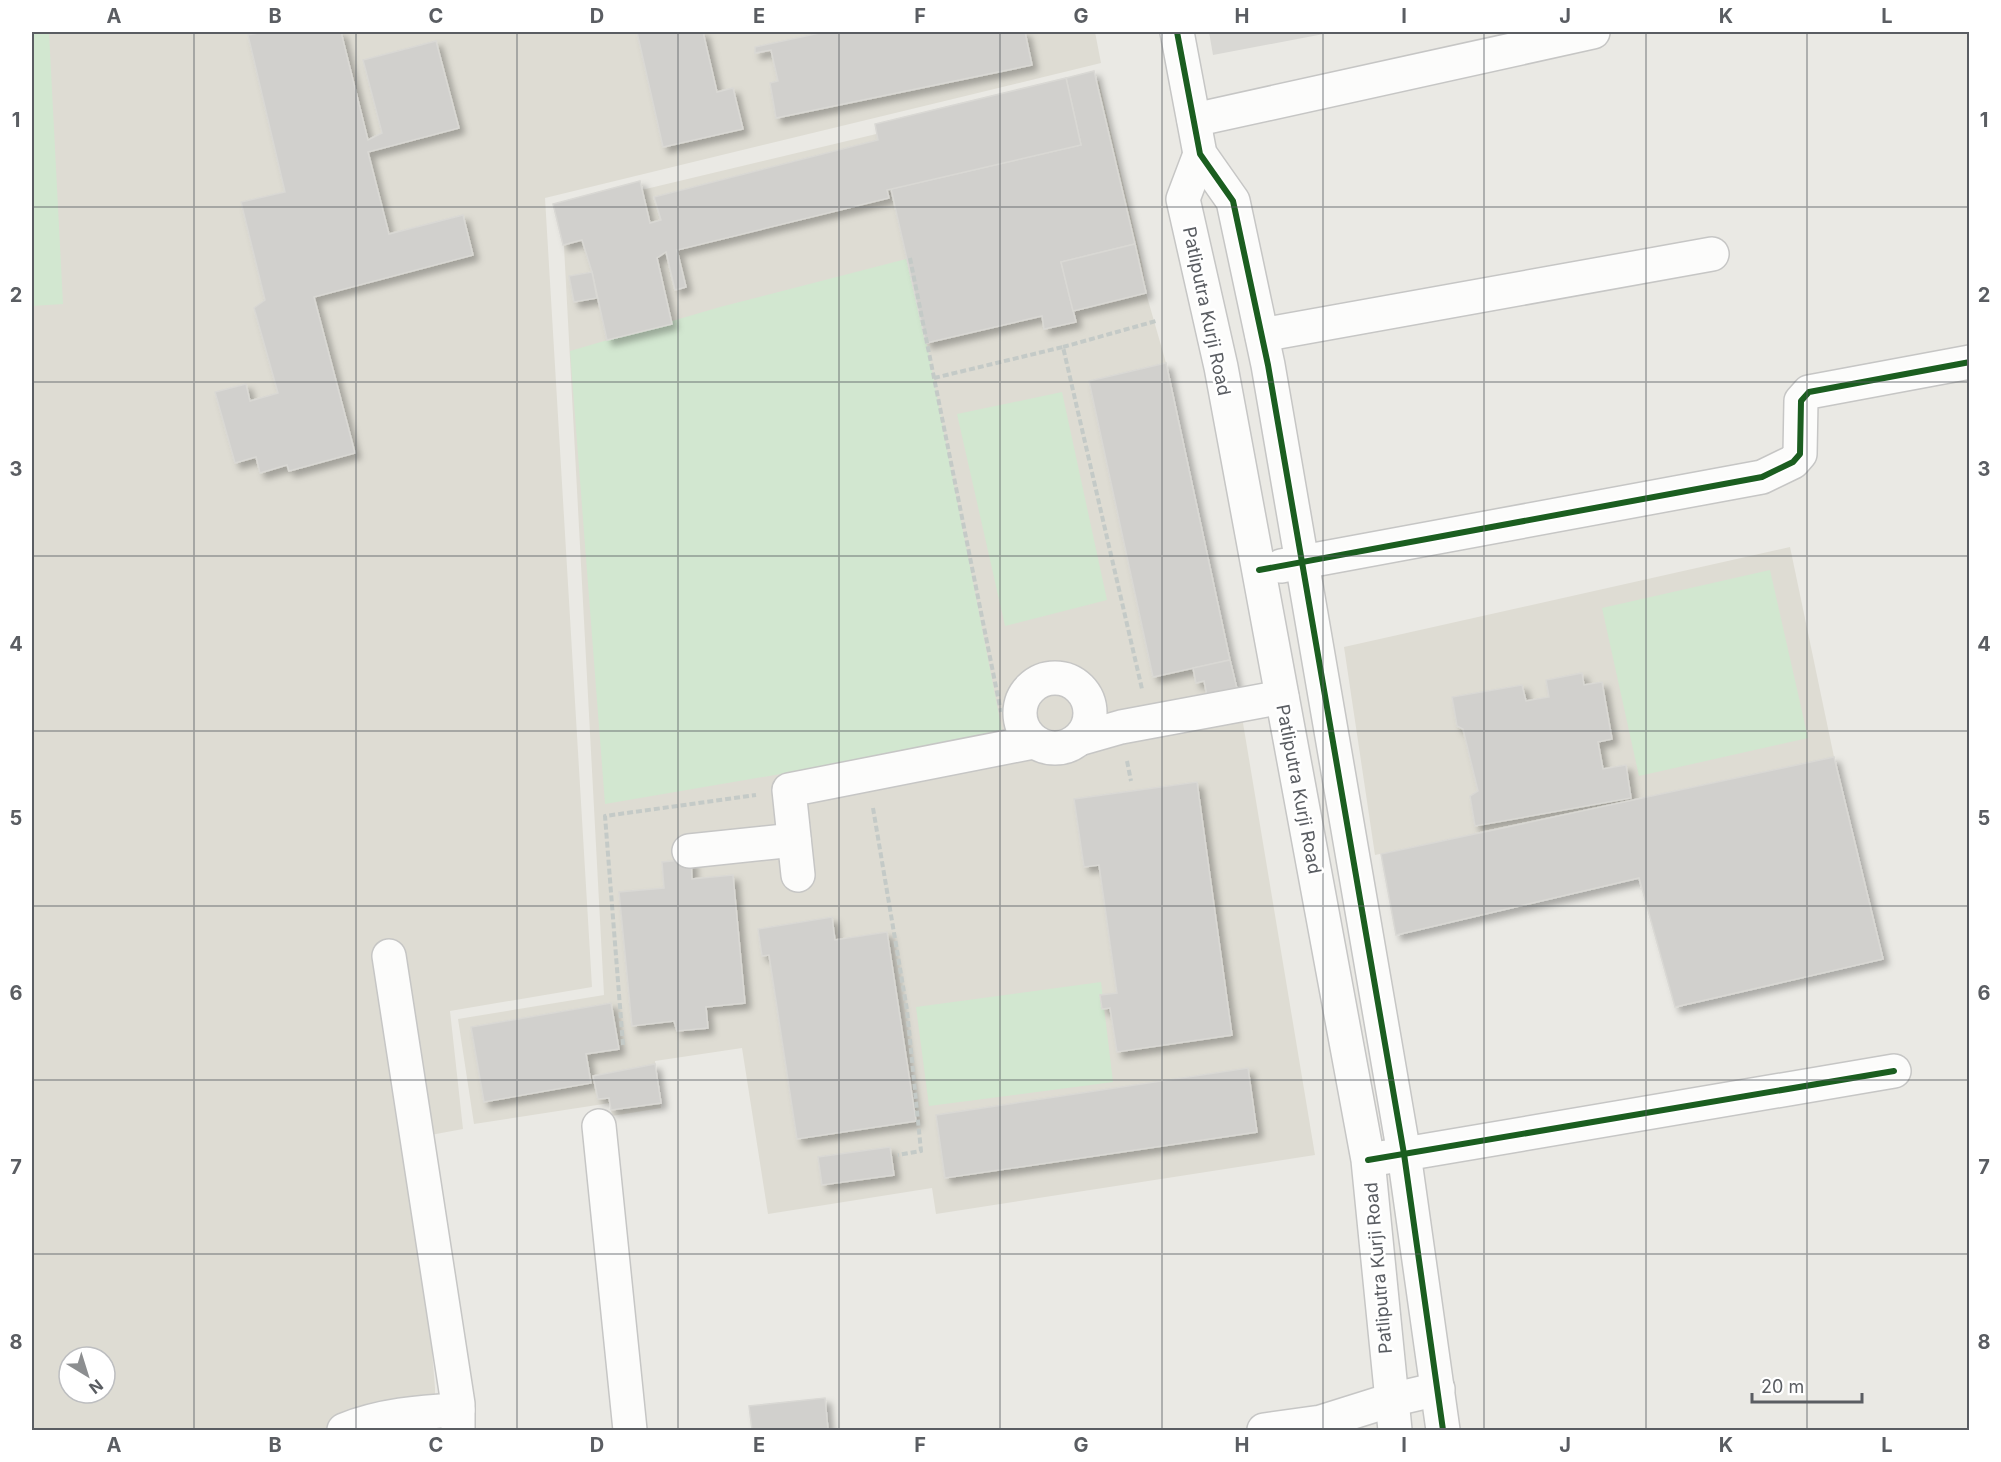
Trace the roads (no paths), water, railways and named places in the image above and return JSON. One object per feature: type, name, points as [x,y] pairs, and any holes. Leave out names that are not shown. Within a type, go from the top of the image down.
[{"type":"street","points":[[1177,32],[1200,154],[1233,201],[1264,345],[1404,1154],[1443,1431]]},
{"type":"street","points":[[1194,120],[1593,32]]},
{"type":"street","name":"Patliputra Kurji Road","points":[[1200,154],[1183,199],[1221,368],[1368,1160],[1393,1415]]},
{"type":"street","points":[[1221,368],[1264,345],[1712,254]]},
{"type":"street","points":[[1259,570],[1762,477],[1793,462],[1800,454],[1801,401],[1809,392],[1970,362]]},
{"type":"street","points":[[1021,745],[1022,700],[1036,683],[1056,678],[1077,686],[1089,706],[1086,730],[1079,740]]},
{"type":"street","points":[[798,875],[789,790],[867,773],[1021,745],[1056,749],[1079,740],[1150,722],[1282,697]]},
{"type":"street","points":[[1295,767],[1336,759]]},
{"type":"street","points":[[689,851],[794,840]]},
{"type":"street","points":[[344,1431],[361,1423],[406,1413],[458,1420],[389,956]]},
{"type":"street","points":[[1333,971],[1371,961]]},
{"type":"street","points":[[1368,1160],[1894,1071]]},
{"type":"street","points":[[599,1126],[630,1431]]},
{"type":"street","points":[[1264,1431],[1321,1422],[1393,1415],[1438,1389]]}]
